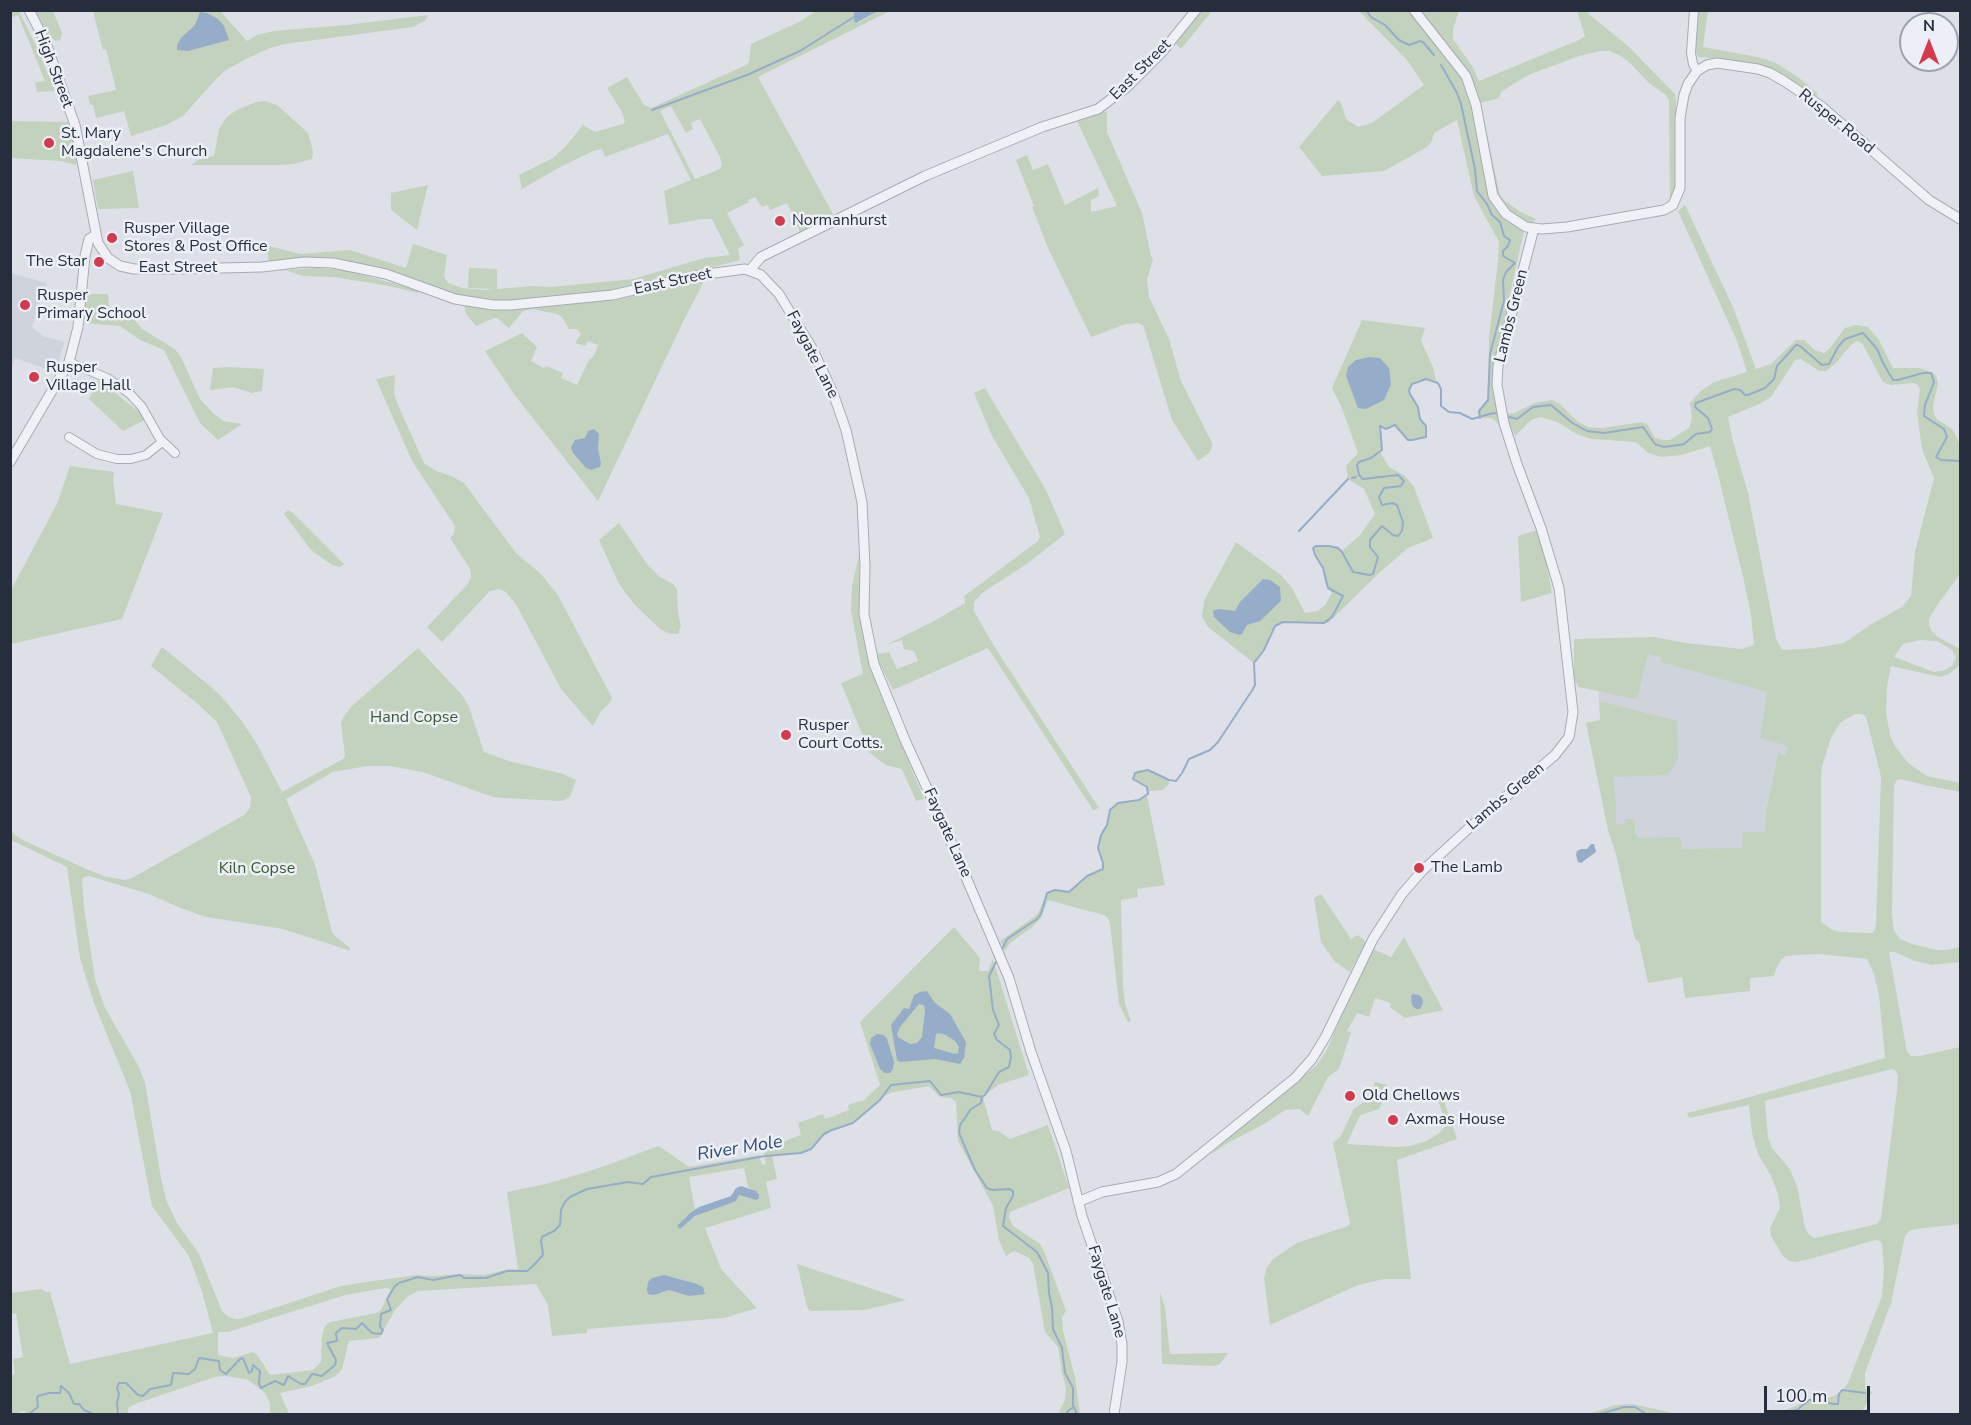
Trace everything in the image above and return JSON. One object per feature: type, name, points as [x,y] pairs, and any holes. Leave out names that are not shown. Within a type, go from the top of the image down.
[{"type":"street","name":"High Street","points":[[29,10],[46,43],[75,125],[96,234]]},
{"type":"street","name":"East Street","points":[[96,234],[101,250],[108,258],[130,268],[238,268],[304,262],[333,263],[386,274],[455,299],[493,305],[522,305],[605,296],[700,275],[750,270],[761,257],[925,176],[1042,127],[1098,109],[1111,101],[1162,52],[1196,10]]},
{"type":"street","points":[[1414,10],[1453,58],[1469,82],[1476,105],[1493,196],[1510,217],[1521,224],[1550,229],[1613,220],[1664,210],[1673,206],[1680,188],[1680,123],[1683,99],[1688,84],[1697,71],[1691,53],[1694,10]]},
{"type":"street","name":"Rusper Road","points":[[1697,71],[1712,63],[1728,63],[1758,69],[1777,77],[1821,106],[1929,200],[1960,219]]},
{"type":"street","name":"Lambs Green","points":[[1078,1202],[1102,1192],[1158,1182],[1176,1174],[1295,1078],[1312,1059],[1326,1036],[1373,939],[1402,894],[1422,871],[1469,828],[1556,756],[1569,737],[1572,712],[1559,588],[1541,528],[1504,423],[1497,385],[1498,366],[1534,228]]},
{"type":"street","points":[[10,462],[69,362],[78,327],[85,256],[89,239],[96,234]]},
{"type":"street","name":"Faygate Lane","points":[[750,270],[768,281],[783,299],[812,348],[838,406],[856,470],[862,502],[865,566],[864,614],[872,658],[905,740],[1009,978],[1031,1052],[1066,1151],[1078,1202],[1120,1329],[1122,1362],[1114,1414]]},
{"type":"street","points":[[69,362],[109,379],[126,390],[142,407],[162,442],[175,453]]},
{"type":"street","points":[[69,437],[97,454],[117,459],[131,459],[146,455],[162,442]]},
{"type":"shaded area","name":"Rusper Primary School","points":[[11,273],[47,283],[32,327],[43,336],[65,342],[55,372],[15,358],[11,369]]},
{"type":"shaded area","points":[[1641,649],[1770,681],[1808,761],[1778,753],[1766,809],[1785,811],[1736,872],[1618,843],[1607,778],[1604,702],[1599,701],[1598,682]]},
{"type":"green space","points":[[10,11],[19,11],[55,91],[37,92],[35,82],[45,81],[18,15],[11,16]]},
{"type":"green space","points":[[35,11],[53,11],[62,33],[60,40],[56,41],[50,37]]},
{"type":"green space","points":[[93,11],[220,11],[247,41],[257,35],[274,31],[428,15],[426,20],[413,27],[270,48],[226,70],[183,116],[166,125],[131,136],[124,111],[96,118],[93,105],[90,105],[88,96],[116,90],[106,49],[103,50]]},
{"type":"green space","points":[[816,11],[854,11],[854,21],[858,23],[878,11],[890,11],[758,77],[833,214],[800,232],[787,203],[770,210],[768,205],[762,207],[755,197],[748,200],[749,202],[727,213],[744,245],[738,249],[740,260],[612,292],[540,300],[492,301],[469,299],[404,277],[341,260],[269,263],[267,249],[269,246],[301,254],[350,250],[406,268],[413,244],[447,255],[444,277],[448,283],[462,288],[485,290],[495,289],[468,288],[469,268],[497,269],[497,289],[551,287],[633,279],[704,258],[730,255],[712,219],[669,225],[664,191],[691,180],[668,134],[605,157],[602,149],[593,151],[522,189],[519,175],[553,158],[583,125],[595,132],[623,124],[625,121],[622,112],[607,88],[627,77],[644,105],[651,108],[746,65],[749,62],[751,44],[799,22]],"holes":[[[671,106],[686,133],[693,129],[691,123],[700,119],[720,157],[722,165],[720,169],[695,179],[660,111]]]},
{"type":"green space","points":[[1201,11],[1212,11],[1181,49],[1176,44],[1179,38]]},
{"type":"green space","points":[[1359,11],[1459,11],[1453,29],[1453,39],[1472,66],[1479,81],[1579,40],[1585,36],[1577,11],[1585,11],[1628,46],[1675,94],[1675,191],[1670,201],[1669,100],[1619,55],[1609,51],[1600,51],[1579,56],[1528,75],[1501,92],[1499,98],[1480,103],[1500,195],[1519,211],[1536,219],[1524,231],[1494,366],[1495,402],[1500,425],[1492,418],[1480,418],[1479,412],[1488,400],[1489,338],[1499,242],[1474,196],[1457,120],[1434,133],[1427,147],[1384,171],[1322,176],[1299,147],[1338,100],[1346,119],[1358,127],[1372,123],[1424,85],[1407,60]]},
{"type":"green space","points":[[1698,11],[1708,11],[1703,47],[1774,62],[1798,77],[1818,94],[1815,98],[1757,65],[1729,59],[1698,57],[1695,49]]},
{"type":"green space","points":[[265,101],[277,105],[308,133],[313,151],[312,159],[294,164],[277,165],[191,165],[198,160],[214,156],[219,129],[226,118],[235,111],[256,102]]},
{"type":"green space","points":[[1107,111],[1107,132],[1142,213],[1153,259],[1147,280],[1149,297],[1169,339],[1181,381],[1212,443],[1209,453],[1198,461],[1172,420],[1143,325],[1126,324],[1091,337],[1048,248],[1016,160],[1027,155],[1033,170],[1048,164],[1065,205],[1098,188],[1099,196],[1091,200],[1091,212],[1117,206],[1077,121]]},
{"type":"green space","points":[[10,121],[68,122],[77,154],[76,165],[60,161],[11,158]]},
{"type":"green space","points":[[133,171],[139,208],[98,209],[93,180]]},
{"type":"green space","points":[[428,185],[417,230],[391,210],[391,193]]},
{"type":"green space","points":[[1685,205],[1733,307],[1756,369],[1771,364],[1796,340],[1804,340],[1815,350],[1824,353],[1845,328],[1856,325],[1868,327],[1879,340],[1893,368],[1919,368],[1932,372],[1936,376],[1938,383],[1933,406],[1934,414],[1937,419],[1953,430],[1960,445],[1960,574],[1938,604],[1929,619],[1929,624],[1938,637],[1960,649],[1960,665],[1949,674],[1940,677],[1891,666],[1887,686],[1886,713],[1890,735],[1908,763],[1927,776],[1960,783],[1960,792],[1901,779],[1897,780],[1894,785],[1892,915],[1894,931],[1900,939],[1937,950],[1960,947],[1960,962],[1932,965],[1889,952],[1907,1052],[1911,1056],[1920,1056],[1960,1047],[1960,1224],[1916,1229],[1909,1231],[1905,1236],[1891,1303],[1865,1373],[1865,1389],[1872,1392],[1861,1414],[1777,1414],[1809,1400],[1832,1397],[1842,1391],[1848,1383],[1882,1296],[1884,1270],[1882,1244],[1875,1240],[1810,1259],[1789,1261],[1783,1256],[1771,1236],[1770,1228],[1780,1208],[1778,1194],[1758,1154],[1752,1133],[1749,1105],[1689,1118],[1687,1113],[1885,1058],[1879,995],[1874,974],[1867,959],[1819,954],[1786,956],[1781,960],[1774,976],[1750,978],[1750,991],[1685,998],[1682,977],[1648,983],[1608,830],[1586,723],[1600,720],[1599,701],[1677,721],[1678,759],[1668,775],[1613,777],[1616,824],[1625,824],[1626,819],[1635,819],[1635,832],[1638,838],[1679,837],[1682,849],[1742,848],[1743,832],[1765,832],[1766,810],[1778,753],[1786,755],[1788,746],[1760,738],[1767,692],[1661,662],[1662,657],[1648,654],[1635,699],[1579,687],[1574,680],[1574,639],[1654,637],[1742,649],[1754,645],[1744,581],[1710,446],[1682,455],[1661,457],[1648,453],[1636,442],[1591,439],[1557,422],[1541,417],[1531,420],[1515,436],[1506,414],[1515,413],[1534,403],[1552,400],[1560,404],[1578,422],[1588,427],[1602,428],[1642,422],[1647,424],[1655,438],[1670,440],[1689,428],[1692,418],[1690,403],[1701,391],[1714,382],[1747,372],[1737,341],[1678,211]],"holes":[[[1857,341],[1862,343],[1883,382],[1891,385],[1913,383],[1917,384],[1920,389],[1917,412],[1921,442],[1934,478],[1915,552],[1911,596],[1902,607],[1844,643],[1783,650],[1776,638],[1748,493],[1728,417],[1771,397],[1795,360],[1801,359],[1819,371],[1826,371]],[[1920,640],[1937,641],[1952,650],[1956,657],[1952,666],[1943,671],[1934,672],[1894,657],[1903,644]],[[1855,714],[1862,714],[1866,717],[1881,777],[1876,924],[1872,933],[1839,932],[1821,922],[1822,766],[1831,738],[1841,722]],[[1892,1069],[1896,1071],[1897,1090],[1881,1219],[1877,1224],[1814,1238],[1809,1235],[1805,1228],[1798,1190],[1790,1169],[1772,1148],[1768,1138],[1765,1101]]]},
{"type":"green space","points":[[316,268],[345,270],[418,290],[418,293],[334,277],[303,276],[285,270]]},
{"type":"green space","points":[[704,281],[598,501],[514,394],[485,351],[522,333],[537,347],[531,361],[544,368],[546,366],[563,373],[561,378],[577,385],[598,345],[588,341],[585,346],[575,343],[581,334],[577,329],[569,329],[562,317],[557,314],[532,309],[523,311],[509,328],[497,318],[476,326],[466,314],[464,304],[515,308],[583,302],[617,298]]},
{"type":"green space","points":[[85,294],[108,294],[109,308],[123,316],[133,317],[142,329],[175,349],[200,399],[223,421],[242,424],[218,440],[200,423],[164,350],[140,340],[120,326],[84,323]]},
{"type":"green space","points":[[1362,320],[1425,328],[1421,341],[1433,367],[1436,381],[1418,380],[1409,390],[1410,396],[1418,407],[1420,419],[1426,428],[1426,437],[1410,440],[1404,437],[1395,425],[1386,429],[1381,426],[1379,428],[1383,445],[1380,452],[1389,467],[1405,476],[1414,487],[1433,538],[1408,548],[1328,623],[1279,623],[1272,630],[1264,650],[1254,663],[1208,627],[1202,617],[1204,601],[1236,542],[1281,575],[1292,588],[1305,613],[1318,611],[1325,605],[1332,593],[1325,582],[1323,568],[1313,548],[1316,546],[1334,547],[1342,551],[1360,535],[1375,514],[1364,489],[1348,479],[1346,466],[1358,453],[1342,408],[1332,388]]},
{"type":"green space","points":[[213,368],[264,369],[262,391],[252,393],[233,387],[210,390]]},
{"type":"green space","points":[[395,375],[394,393],[397,403],[424,463],[464,483],[516,553],[541,574],[558,595],[612,698],[593,726],[561,689],[517,606],[506,592],[499,589],[490,591],[442,642],[427,627],[466,586],[471,574],[450,538],[454,534],[455,526],[412,461],[376,379]]},
{"type":"green space","points":[[98,380],[112,385],[112,390],[141,412],[144,420],[123,431],[89,399]]},
{"type":"green space","points":[[985,388],[1046,490],[1065,534],[1028,563],[982,593],[974,602],[974,611],[994,646],[1099,808],[1093,810],[988,648],[893,690],[876,656],[876,654],[889,652],[897,669],[918,661],[914,651],[904,649],[902,640],[886,645],[965,603],[963,597],[1038,541],[1040,537],[1029,498],[992,436],[974,393]]},
{"type":"green space","points":[[70,466],[114,472],[116,504],[163,513],[122,619],[11,644],[11,590],[57,504]]},
{"type":"green space","points":[[288,510],[344,564],[340,567],[332,565],[311,550],[284,514]]},
{"type":"green space","points":[[619,523],[647,564],[677,589],[681,626],[678,634],[660,629],[635,605],[619,584],[599,540]]},
{"type":"green space","points":[[1537,530],[1552,593],[1521,602],[1518,536]]},
{"type":"green space","points":[[859,555],[860,610],[868,658],[875,681],[924,799],[916,801],[902,769],[886,765],[870,753],[841,683],[863,674],[851,611],[852,586]]},
{"type":"green space","points":[[162,647],[221,696],[257,744],[282,792],[343,759],[345,756],[341,723],[344,716],[352,706],[418,648],[462,695],[469,707],[484,752],[509,761],[563,774],[576,780],[570,797],[562,801],[503,798],[493,797],[423,772],[389,766],[367,766],[333,772],[286,799],[315,865],[332,932],[351,951],[283,929],[206,917],[149,894],[89,876],[82,880],[95,979],[105,1008],[139,1067],[145,1083],[167,1202],[177,1223],[199,1254],[222,1311],[227,1316],[240,1319],[341,1286],[359,1283],[416,1275],[484,1275],[518,1269],[507,1192],[546,1184],[596,1169],[659,1146],[689,1167],[759,1155],[762,1165],[766,1164],[763,1149],[801,1135],[798,1123],[823,1114],[825,1119],[849,1110],[848,1105],[864,1100],[880,1085],[860,1022],[954,927],[980,958],[979,971],[988,971],[993,959],[1029,1075],[998,1085],[983,1097],[992,1130],[1010,1139],[1048,1125],[1069,1188],[1010,1212],[1009,1217],[1013,1226],[1040,1244],[1066,1311],[1062,1317],[1063,1331],[1075,1377],[1080,1414],[1058,1414],[1065,1400],[1066,1388],[1058,1347],[1045,1332],[1033,1264],[1029,1258],[1017,1252],[1006,1256],[999,1240],[993,1206],[958,1141],[956,1102],[951,1098],[940,1097],[929,1086],[890,1093],[853,1123],[840,1126],[824,1134],[807,1151],[772,1155],[777,1179],[766,1182],[771,1208],[705,1228],[721,1269],[757,1308],[724,1318],[587,1329],[587,1333],[552,1336],[548,1305],[536,1284],[418,1291],[408,1296],[395,1310],[379,1338],[349,1341],[342,1369],[336,1376],[312,1386],[280,1393],[289,1414],[270,1414],[270,1403],[265,1393],[248,1380],[226,1376],[215,1377],[138,1403],[129,1407],[127,1414],[26,1414],[24,1411],[20,1414],[11,1414],[11,1375],[15,1374],[13,1359],[23,1357],[16,1313],[11,1314],[11,1293],[41,1289],[50,1292],[70,1364],[213,1333],[202,1291],[189,1256],[152,1206],[130,1091],[94,1003],[80,958],[67,867],[11,840],[10,830],[23,840],[84,868],[104,876],[125,880],[244,815],[250,808],[251,797],[217,722],[151,666]],"holes":[[[744,1168],[748,1187],[758,1193],[751,1199],[739,1195],[736,1201],[700,1213],[685,1224],[684,1218],[695,1210],[689,1177]],[[391,1289],[381,1310],[330,1322],[325,1326],[322,1336],[321,1362],[313,1370],[270,1375],[253,1352],[233,1358],[218,1355],[218,1332],[228,1332],[345,1295]]]},
{"type":"green space","points":[[1139,770],[1153,771],[1169,780],[1169,784],[1163,790],[1149,791],[1145,785],[1133,779]]},
{"type":"green space","points":[[1147,796],[1165,885],[1137,889],[1138,897],[1121,900],[1123,985],[1125,1004],[1131,1021],[1128,1022],[1119,1004],[1110,923],[1104,915],[1048,900],[1041,918],[1010,943],[1005,951],[1000,941],[1038,913],[1047,893],[1055,890],[1069,892],[1087,876],[1101,871],[1104,866],[1098,848],[1110,810],[1118,803],[1139,800]]},
{"type":"green space","points":[[1321,894],[1351,939],[1358,935],[1366,942],[1350,972],[1335,962],[1321,942],[1314,898]]},
{"type":"green space","points":[[1404,937],[1443,1010],[1405,1018],[1390,1007],[1391,1003],[1375,998],[1369,1017],[1357,1013],[1347,1031],[1351,1032],[1339,1069],[1328,1077],[1308,1116],[1300,1109],[1285,1110],[1209,1156],[1225,1140],[1316,1066],[1327,1050],[1373,949],[1391,957]]},
{"type":"green space","points":[[1375,1082],[1387,1085],[1381,1105],[1379,1109],[1361,1115],[1347,1144],[1396,1147],[1426,1141],[1444,1128],[1445,1121],[1437,1097],[1442,1095],[1457,1139],[1397,1160],[1411,1279],[1384,1279],[1358,1285],[1270,1325],[1264,1278],[1267,1267],[1273,1259],[1297,1243],[1348,1226],[1350,1223],[1333,1143],[1341,1136],[1354,1108],[1370,1099]]},
{"type":"green space","points":[[797,1264],[906,1300],[865,1310],[810,1311],[807,1307]]},
{"type":"green space","points":[[1160,1292],[1165,1308],[1170,1354],[1228,1353],[1220,1364],[1214,1366],[1162,1364]]},
{"type":"green space","points":[[1633,1404],[1673,1413],[1692,1414],[1588,1414],[1615,1405]]},
{"type":"water","points":[[854,10],[878,11],[856,23]]},
{"type":"water","points":[[200,12],[218,19],[224,26],[229,40],[188,51],[177,50],[181,38],[195,25]]},
{"type":"water","points":[[1369,357],[1380,358],[1389,368],[1391,384],[1384,400],[1366,409],[1358,408],[1346,376],[1348,367],[1356,360]]},
{"type":"water","points":[[594,429],[599,434],[598,448],[601,464],[600,467],[591,470],[586,468],[573,453],[571,447],[575,440],[585,438],[588,431]]},
{"type":"water","points":[[1263,579],[1270,580],[1280,587],[1281,601],[1260,621],[1247,625],[1242,634],[1230,632],[1214,617],[1213,611],[1218,609],[1235,611],[1240,602]]},
{"type":"water","points":[[1594,844],[1596,852],[1581,863],[1578,862],[1577,851],[1587,849]]},
{"type":"water","points":[[927,991],[935,1003],[950,1014],[966,1042],[964,1058],[960,1064],[935,1059],[900,1062],[897,1060],[891,1025],[904,1008],[909,1009],[914,995]],"holes":[[[919,1004],[924,1005],[925,1011],[922,1037],[917,1043],[910,1044],[897,1034]],[[939,1033],[955,1041],[959,1047],[958,1053],[934,1048],[936,1034]]]},
{"type":"water","points":[[1413,994],[1422,998],[1423,1003],[1420,1009],[1412,1005],[1411,996]]},
{"type":"water","points":[[877,1034],[884,1035],[887,1039],[894,1062],[890,1073],[885,1073],[880,1069],[870,1044],[871,1038]]},
{"type":"water","points":[[741,1186],[756,1191],[759,1198],[756,1200],[739,1195],[736,1201],[695,1216],[680,1229],[677,1226],[699,1207],[731,1196],[736,1188]]},
{"type":"water","points":[[664,1275],[697,1284],[703,1287],[705,1294],[689,1296],[669,1290],[654,1295],[648,1294],[648,1282],[652,1278]]},
{"type":"waterway","points":[[1366,10],[1371,17],[1385,25],[1399,40],[1409,45],[1423,42],[1434,55]]},
{"type":"waterway","points":[[652,110],[747,75],[800,51],[854,17]]},
{"type":"waterway","points":[[1441,65],[1461,104],[1475,169],[1477,191],[1492,215],[1500,222],[1504,236],[1510,240],[1503,251],[1503,256],[1515,263],[1506,272],[1503,280],[1504,301],[1490,354],[1488,400],[1479,411],[1480,418]]},
{"type":"waterway","name":"River Mole","points":[[1505,416],[1517,419],[1533,407],[1551,405],[1571,422],[1587,431],[1604,433],[1643,427],[1655,444],[1664,447],[1684,444],[1696,434],[1710,432],[1712,429],[1708,418],[1695,407],[1696,403],[1734,389],[1748,395],[1765,388],[1774,379],[1777,366],[1796,345],[1822,365],[1829,364],[1845,339],[1863,333],[1877,349],[1893,380],[1931,373],[1934,382],[1925,405],[1924,416],[1944,429],[1947,437],[1936,457],[1941,460],[1960,461]]},
{"type":"waterway","name":"River Mole","points":[[1001,952],[1007,939],[1041,914],[1047,893],[1055,890],[1069,892],[1087,876],[1103,869],[1098,848],[1110,810],[1118,803],[1139,800],[1148,794],[1147,787],[1133,779],[1135,773],[1148,770],[1176,781],[1189,759],[1210,750],[1218,742],[1255,685],[1254,663],[1264,650],[1275,626],[1283,622],[1324,623],[1332,617],[1343,596],[1328,588],[1323,568],[1313,548],[1316,546],[1338,548],[1353,572],[1373,574],[1378,557],[1370,547],[1370,540],[1382,526],[1393,535],[1398,536],[1402,531],[1403,522],[1397,505],[1392,503],[1382,505],[1379,497],[1384,488],[1401,486],[1404,481],[1398,475],[1363,479],[1359,475],[1357,465],[1382,450],[1380,426],[1386,429],[1395,425],[1408,440],[1426,437],[1426,426],[1420,419],[1418,407],[1410,394],[1412,384],[1426,379],[1438,383],[1441,389],[1441,406],[1449,412],[1460,413],[1472,419],[1493,413],[1499,414]]},
{"type":"waterway","points":[[1352,478],[1356,477]]},
{"type":"waterway","points":[[1299,531],[1348,479]]},
{"type":"waterway","points":[[997,960],[989,976],[993,1010],[999,1025],[994,1034],[997,1040],[1010,1050],[1009,1067],[999,1072],[982,1097],[981,1103],[971,1109],[960,1125],[959,1133],[975,1170],[987,1188],[1013,1191],[1013,1196],[1006,1208],[1003,1226],[1037,1252],[1048,1273],[1053,1329],[1062,1348],[1065,1373],[1073,1388],[1073,1405],[1077,1414]]},
{"type":"waterway","name":"River Mole","points":[[118,1414],[117,1388],[119,1383],[126,1383],[138,1395],[143,1396],[150,1389],[171,1385],[173,1373],[189,1374],[195,1369],[199,1358],[219,1361],[220,1370],[226,1374],[243,1358],[249,1373],[253,1365],[260,1371],[261,1388],[275,1381],[284,1385],[288,1376],[301,1384],[305,1384],[312,1374],[322,1376],[335,1365],[336,1360],[327,1343],[337,1341],[336,1333],[342,1328],[356,1329],[362,1323],[372,1333],[381,1334],[383,1330],[380,1327],[381,1314],[391,1310],[387,1299],[399,1283],[418,1277],[433,1280],[460,1275],[464,1278],[486,1278],[507,1271],[527,1271],[543,1255],[542,1237],[560,1225],[561,1210],[565,1202],[587,1189],[628,1182],[643,1184],[651,1177],[765,1156],[801,1153],[811,1149],[824,1134],[853,1123],[880,1100],[891,1085],[930,1081],[941,1095],[959,1092],[982,1097]]},
{"type":"waterway","name":"River Mole","points":[[29,1414],[38,1407],[38,1396],[60,1393],[61,1386],[69,1393],[74,1404],[79,1404],[84,1410],[93,1414]]},
{"type":"waterway","points":[[1777,1414],[1797,1410],[1809,1400],[1815,1399],[1838,1404],[1842,1390],[1865,1393]]},
{"type":"waterway","points":[[1066,1414],[1074,1407]]},
{"type":"waterway","points":[[1600,1414],[1624,1407],[1635,1407],[1646,1414]]},
{"type":"waterway","name":"River Mole","points":[[103,1414],[108,1414]]},
{"type":"waterway","points":[[1679,1414],[1692,1414]]},
{"type":"place","name":"St. Mary Magdalene's Church","points":[[49,143]]},
{"type":"place","name":"Normanhurst","points":[[780,221]]},
{"type":"place","name":"Rusper Village Stores & Post Office","points":[[112,238]]},
{"type":"place","name":"The Star","points":[[99,262]]},
{"type":"place","name":"Rusper Primary School","points":[[25,305]]},
{"type":"place","name":"Rusper Village Hall","points":[[34,377]]},
{"type":"place","name":"Rusper Court Cotts.","points":[[786,735]]},
{"type":"place","name":"The Lamb","points":[[1419,868]]},
{"type":"place","name":"Old Chellows","points":[[1350,1096]]},
{"type":"place","name":"Axmas House","points":[[1393,1120]]},
{"type":"park label","name":"Hand Copse","points":[[414,718]]},
{"type":"park label","name":"Kiln Copse","points":[[257,869]]}]
